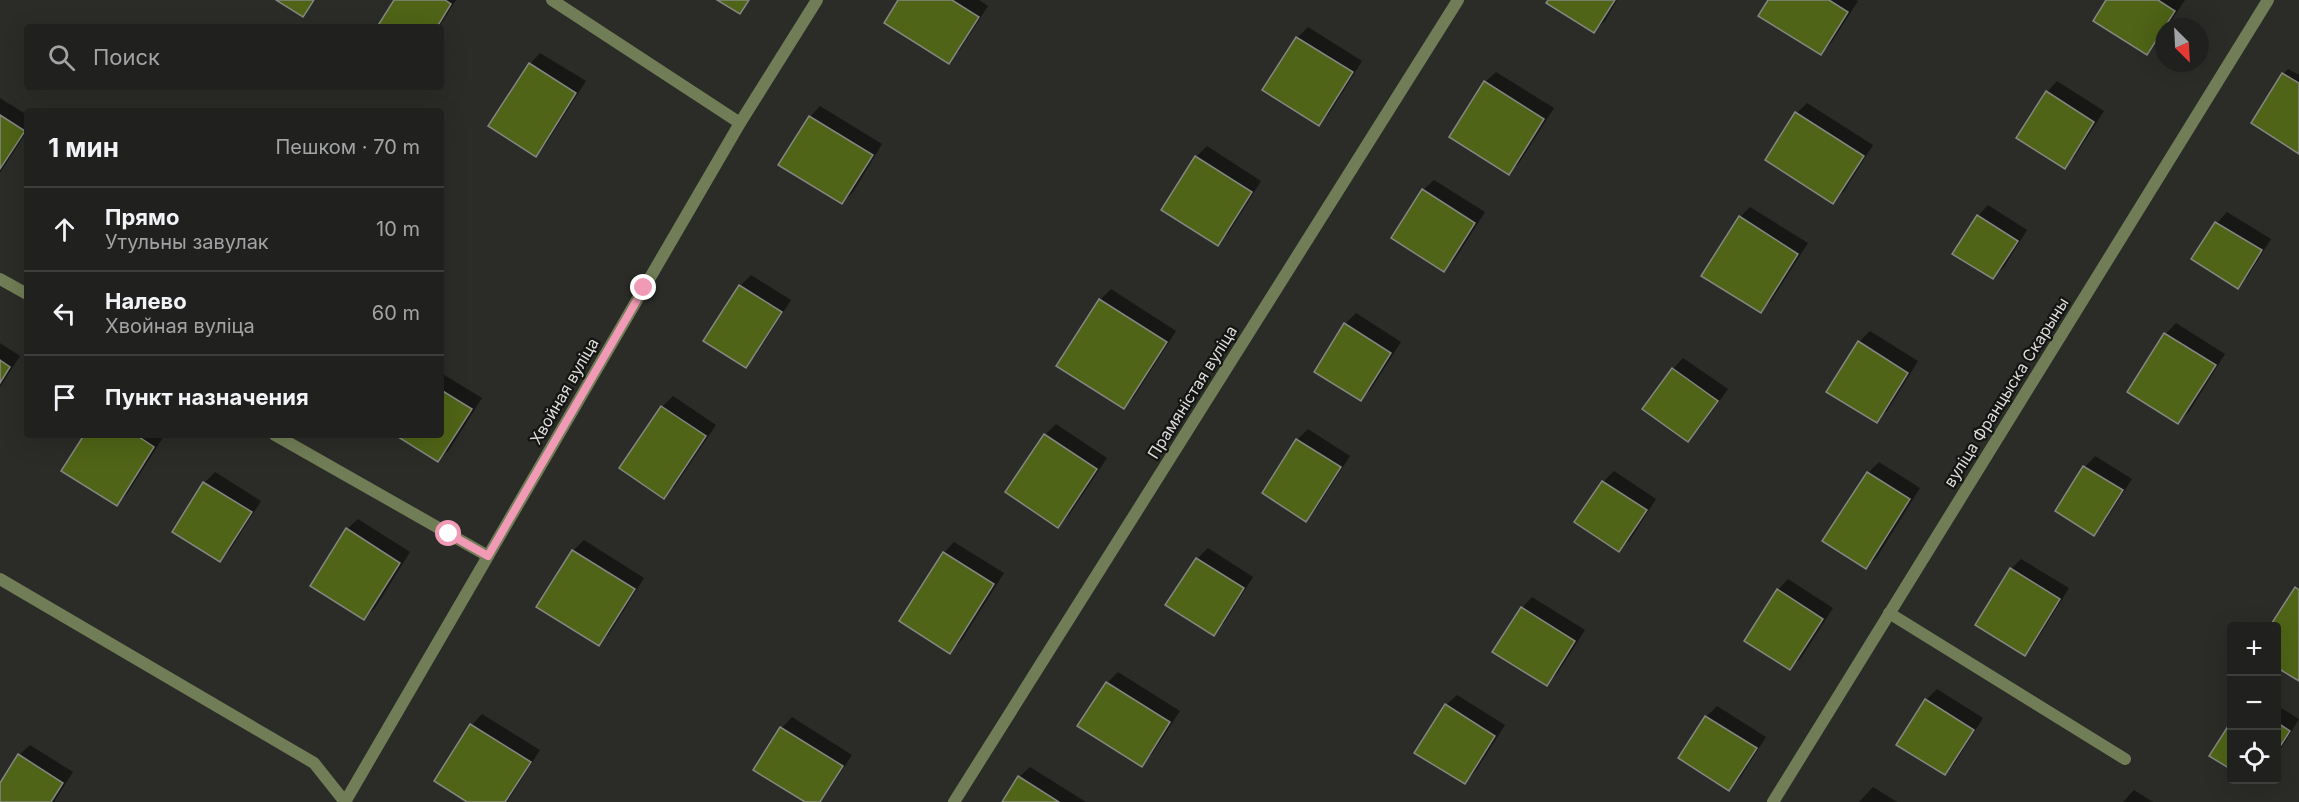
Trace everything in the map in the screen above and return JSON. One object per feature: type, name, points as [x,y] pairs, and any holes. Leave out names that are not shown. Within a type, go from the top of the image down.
[{"type":"street","points":[[552,0],[740,123]]},
{"type":"street","name":"Хвойная вуліца","points":[[345,802],[740,123],[817,0]]},
{"type":"street","name":"Прамяністая вуліца","points":[[954,802],[1458,0]]},
{"type":"street","name":"вуліца Францыска Скарыны","points":[[1773,802],[2268,0]]},
{"type":"street","points":[[0,279],[24,292]]},
{"type":"street","points":[[280,438],[488,556]]},
{"type":"street","points":[[0,579],[314,763],[345,802]]},
{"type":"street","points":[[1889,613],[2125,759]]},
{"type":"building","points":[[276,0],[314,0],[303,17]]},
{"type":"building","points":[[394,0],[445,0],[451,4],[439,24],[379,24]]},
{"type":"building","points":[[717,0],[749,0],[740,14]]},
{"type":"building","points":[[898,0],[952,0],[979,17],[949,64],[884,23]]},
{"type":"building","points":[[1548,0],[1615,0],[1594,33],[1546,3]]},
{"type":"building","points":[[1768,0],[1829,0],[1848,12],[1821,55],[1758,16]]},
{"type":"building","points":[[2106,0],[2158,0],[2175,11],[2171,18],[2155,18],[2155,42],[2147,55],[2093,21]]},
{"type":"building","points":[[1296,37],[1353,72],[1319,126],[1262,90]]},
{"type":"building","points":[[529,63],[576,93],[536,157],[488,126]]},
{"type":"building","points":[[2282,73],[2299,83],[2299,154],[2251,123]]},
{"type":"building","points":[[1484,81],[1544,119],[1509,175],[1449,137]]},
{"type":"building","points":[[2046,91],[2094,122],[2065,169],[2016,138]]},
{"type":"building","points":[[1795,112],[1864,156],[1833,204],[1765,160]]},
{"type":"building","points":[[0,115],[24,133],[0,169]]},
{"type":"building","points":[[809,116],[873,155],[842,204],[778,165]]},
{"type":"building","points":[[1195,156],[1252,192],[1218,246],[1161,210]]},
{"type":"building","points":[[1422,189],[1475,223],[1444,272],[1391,238]]},
{"type":"building","points":[[1977,215],[2018,241],[1993,279],[1952,254]]},
{"type":"building","points":[[1739,216],[1798,254],[1761,313],[1701,276]]},
{"type":"building","points":[[2215,222],[2262,250],[2238,289],[2191,259]]},
{"type":"building","points":[[739,285],[782,312],[746,368],[703,341]]},
{"type":"building","points":[[1099,299],[1167,342],[1124,409],[1056,366]]},
{"type":"building","points":[[1344,323],[1391,353],[1361,401],[1314,372]]},
{"type":"building","points":[[2164,333],[2216,365],[2178,424],[2127,392]]},
{"type":"building","points":[[1858,341],[1908,373],[1877,423],[1826,392]]},
{"type":"building","points":[[0,360],[10,367],[0,383]]},
{"type":"building","points":[[1672,368],[1718,401],[1688,442],[1642,409]]},
{"type":"building","points":[[444,392],[472,409],[438,462],[400,438],[444,438]]},
{"type":"building","points":[[661,406],[706,436],[664,499],[619,468]]},
{"type":"building","points":[[1044,434],[1097,469],[1058,528],[1005,492]]},
{"type":"building","points":[[82,438],[140,438],[154,447],[117,506],[61,471]]},
{"type":"building","points":[[1296,439],[1341,467],[1306,522],[1262,493]]},
{"type":"building","points":[[2083,466],[2123,490],[2094,536],[2055,511]]},
{"type":"building","points":[[1867,472],[1910,499],[1866,569],[1822,541]]},
{"type":"building","points":[[1602,481],[1647,510],[1619,552],[1574,522]]},
{"type":"building","points":[[203,482],[252,512],[220,562],[172,532]]},
{"type":"building","points":[[346,528],[400,563],[364,620],[310,586]]},
{"type":"building","points":[[572,550],[635,589],[599,646],[536,607]]},
{"type":"building","points":[[943,552],[994,584],[950,654],[899,621]]},
{"type":"building","points":[[1196,558],[1244,588],[1214,636],[1165,605]]},
{"type":"building","points":[[2010,568],[2060,599],[2025,656],[1975,625]]},
{"type":"building","points":[[2295,587],[2299,590],[2299,681],[2281,670],[2281,622],[2273,622]]},
{"type":"building","points":[[1777,589],[1823,619],[1790,670],[1744,641]]},
{"type":"building","points":[[1521,607],[1575,641],[1547,686],[1492,652]]},
{"type":"building","points":[[1106,682],[1170,722],[1142,767],[1077,726]]},
{"type":"building","points":[[1925,699],[1974,730],[1945,775],[1896,745]]},
{"type":"building","points":[[1445,704],[1495,736],[1465,784],[1414,753]]},
{"type":"building","points":[[1705,716],[1757,748],[1729,791],[1678,758]]},
{"type":"building","points":[[470,724],[531,762],[505,802],[467,802],[434,781]]},
{"type":"building","points":[[2281,725],[2290,731],[2281,745]]},
{"type":"building","points":[[780,727],[843,766],[820,802],[805,802],[753,770]]},
{"type":"building","points":[[2227,728],[2227,767],[2209,756]]},
{"type":"building","points":[[18,754],[63,783],[51,802],[0,802],[0,783]]},
{"type":"building","points":[[1018,776],[1059,802],[1002,802]]},
{"type":"route","points":[[449,534],[488,556],[644,288]]}]
